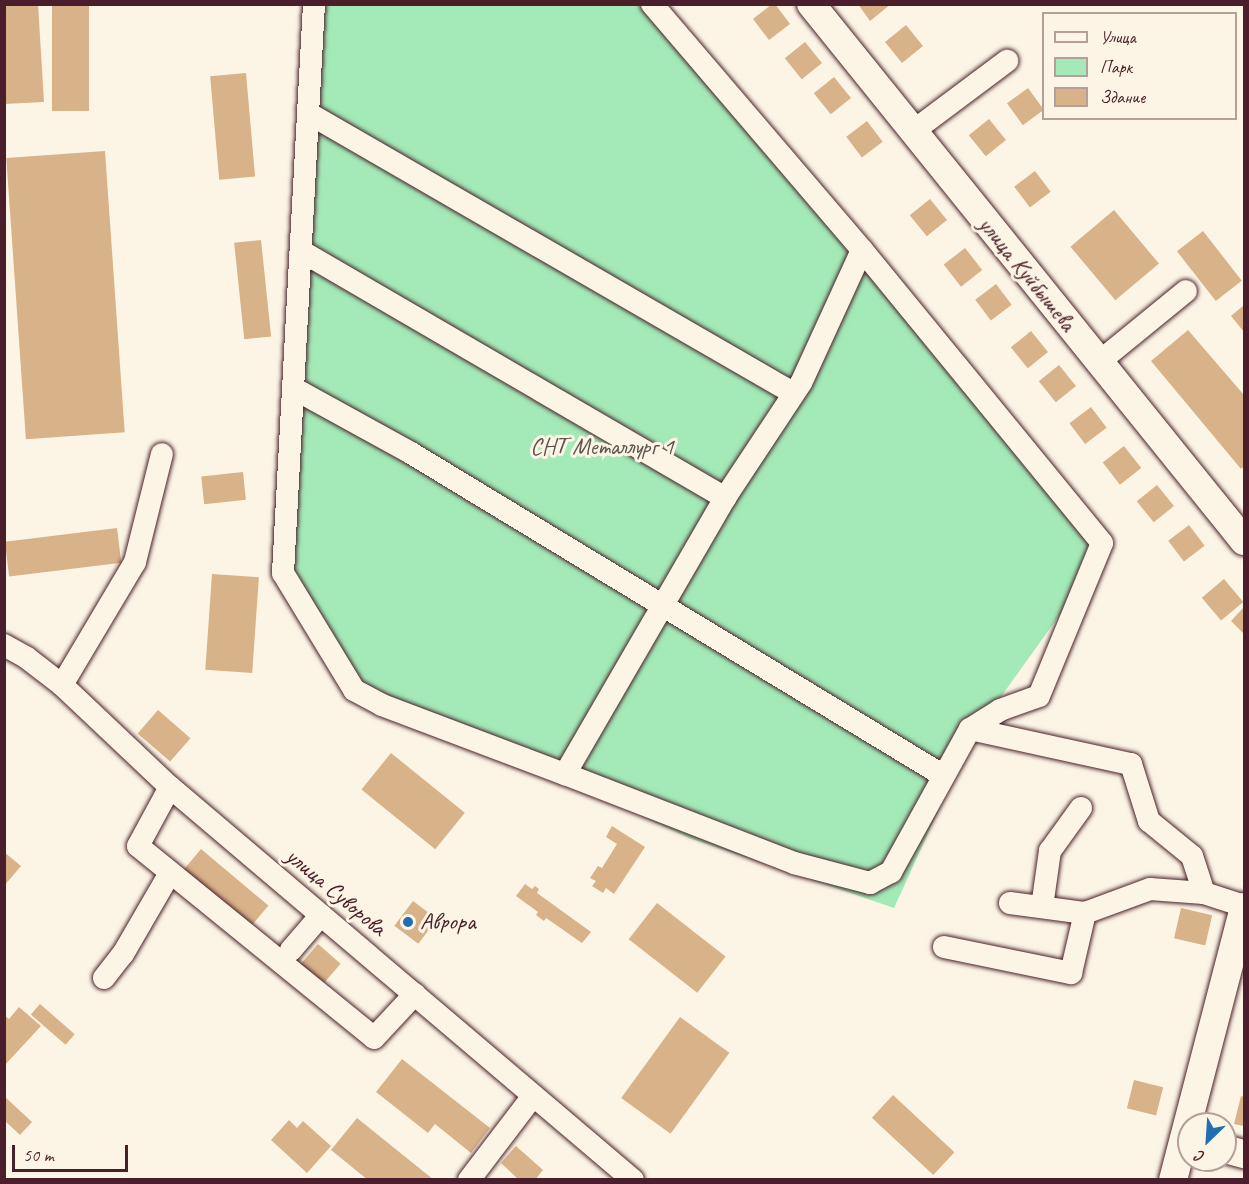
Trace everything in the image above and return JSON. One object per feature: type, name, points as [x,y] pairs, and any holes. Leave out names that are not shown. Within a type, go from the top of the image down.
[{"type":"main road","name":"улица Куйбышева","points":[[811,4],[1099,362],[1240,528]]},
{"type":"main road","points":[[1193,1112],[1245,907]]},
{"type":"street","points":[[314,4],[284,573],[354,690],[382,705],[794,863],[870,883],[891,872],[970,729],[1000,710],[1039,696],[1102,543],[862,250],[652,4]]},
{"type":"street","points":[[912,132],[1007,61]]},
{"type":"street","points":[[308,113],[793,393]]},
{"type":"street","points":[[565,774],[724,498],[793,393],[862,250]]},
{"type":"street","points":[[301,251],[724,498]]},
{"type":"street","points":[[1099,362],[1186,291]]},
{"type":"street","points":[[293,388],[411,453],[944,776]]},
{"type":"street","points":[[62,685],[135,562],[162,454]]},
{"type":"street","name":"улица Суворова","points":[[4,645],[27,658],[62,685],[170,787],[633,1179]]},
{"type":"street","points":[[970,729],[1131,764],[1149,821],[1192,856],[1204,893]]},
{"type":"street","points":[[170,787],[138,846],[374,1038],[415,994]]},
{"type":"street","points":[[1042,907],[1050,851],[1081,808]]},
{"type":"street","points":[[104,978],[123,954],[170,873]]},
{"type":"street","points":[[1010,903],[1085,913],[1150,889],[1204,893],[1245,907]]},
{"type":"street","points":[[944,946],[1071,973],[1085,913]]},
{"type":"street","points":[[291,950],[321,915]]},
{"type":"street","points":[[469,1179],[533,1096]]},
{"type":"green space","name":"СНТ Металлург 1","points":[[306,4],[654,5],[1104,553],[972,737],[894,908],[689,838],[507,754],[355,703],[282,589],[272,557]]},
{"type":"building","points":[[4,4],[38,4],[44,102],[4,104]]},
{"type":"building","points":[[52,4],[89,4],[89,111],[52,111]]},
{"type":"building","points":[[775,4],[790,24],[769,40],[753,19]]},
{"type":"building","points":[[858,4],[891,4],[870,21]]},
{"type":"building","points":[[906,25],[923,46],[902,63],[885,42]]},
{"type":"building","points":[[805,42],[822,63],[802,79],[785,58]]},
{"type":"building","points":[[246,73],[255,177],[219,180],[210,76]]},
{"type":"building","points":[[834,77],[851,98],[831,114],[814,93]]},
{"type":"building","points":[[1028,88],[1042,107],[1042,111],[1023,125],[1007,103]]},
{"type":"building","points":[[989,119],[1006,140],[986,156],[969,135]]},
{"type":"building","points":[[867,121],[883,142],[862,157],[846,137]]},
{"type":"building","points":[[105,151],[125,432],[26,439],[6,158]]},
{"type":"building","points":[[1035,171],[1051,192],[1030,207],[1014,187]]},
{"type":"building","points":[[930,199],[947,220],[927,236],[910,215]]},
{"type":"building","points":[[1114,210],[1159,264],[1115,300],[1070,247]]},
{"type":"building","points":[[1203,231],[1242,281],[1216,301],[1177,251]]},
{"type":"building","points":[[261,240],[271,336],[244,339],[234,243]]},
{"type":"building","points":[[965,248],[982,270],[961,287],[944,265]]},
{"type":"building","points":[[996,284],[1012,305],[991,320],[975,300]]},
{"type":"building","points":[[1244,305],[1244,332],[1231,316]]},
{"type":"building","points":[[1188,330],[1244,395],[1244,466],[1241,469],[1151,361]]},
{"type":"building","points":[[1031,331],[1048,352],[1028,368],[1011,347]]},
{"type":"building","points":[[1059,365],[1076,386],[1056,402],[1039,381]]},
{"type":"building","points":[[1091,407],[1107,428],[1085,444],[1069,423]]},
{"type":"building","points":[[1124,446],[1141,468],[1120,485],[1103,463]]},
{"type":"building","points":[[243,472],[246,500],[204,504],[201,476]]},
{"type":"building","points":[[1157,485],[1174,506],[1154,522],[1137,501]]},
{"type":"building","points":[[1189,525],[1205,546],[1184,561],[1168,541]]},
{"type":"building","points":[[117,528],[121,563],[9,577],[5,542]]},
{"type":"building","points":[[212,574],[259,577],[252,673],[205,670]]},
{"type":"building","points":[[1224,579],[1243,602],[1221,621],[1202,598]]},
{"type":"building","points":[[1244,607],[1244,634],[1231,621]]},
{"type":"building","points":[[158,710],[190,738],[170,762],[138,733]]},
{"type":"building","points":[[391,753],[465,813],[435,849],[361,790]]},
{"type":"building","points":[[612,826],[645,847],[614,894],[606,888],[603,893],[592,886],[596,881],[590,878],[598,866],[602,868],[617,844],[606,837]]},
{"type":"building","points":[[201,849],[268,906],[250,927],[183,870]]},
{"type":"building","points":[[4,852],[21,866],[4,886]]},
{"type":"building","points":[[525,884],[532,889],[535,886],[539,889],[537,893],[591,932],[582,943],[546,918],[544,921],[536,915],[538,912],[516,896]]},
{"type":"building","points":[[413,901],[437,919],[418,944],[394,926]]},
{"type":"building","points":[[657,903],[726,957],[697,993],[629,939]]},
{"type":"building","points":[[1181,908],[1212,915],[1205,945],[1174,938]]},
{"type":"building","points":[[318,944],[341,964],[323,984],[300,964]]},
{"type":"building","points":[[40,1004],[75,1034],[66,1045],[31,1015]]},
{"type":"building","points":[[19,1007],[41,1026],[4,1066],[4,1015],[9,1019]]},
{"type":"building","points":[[680,1017],[729,1053],[671,1134],[621,1098]]},
{"type":"building","points":[[402,1059],[490,1128],[471,1153],[435,1124],[428,1133],[376,1092]]},
{"type":"building","points":[[1134,1080],[1163,1087],[1156,1115],[1127,1108]]},
{"type":"building","points":[[893,1095],[954,1152],[933,1175],[872,1118]]},
{"type":"building","points":[[4,1096],[32,1122],[20,1135],[4,1120]]},
{"type":"building","points":[[1241,1096],[1244,1097],[1244,1126],[1237,1125]]},
{"type":"building","points":[[357,1118],[434,1180],[368,1180],[331,1150]]},
{"type":"building","points":[[289,1120],[297,1128],[303,1121],[331,1146],[307,1173],[271,1140]]},
{"type":"building","points":[[516,1146],[543,1170],[535,1180],[519,1180],[501,1163]]},
{"type":"place","name":"Аврора","points":[[408,922]]}]
